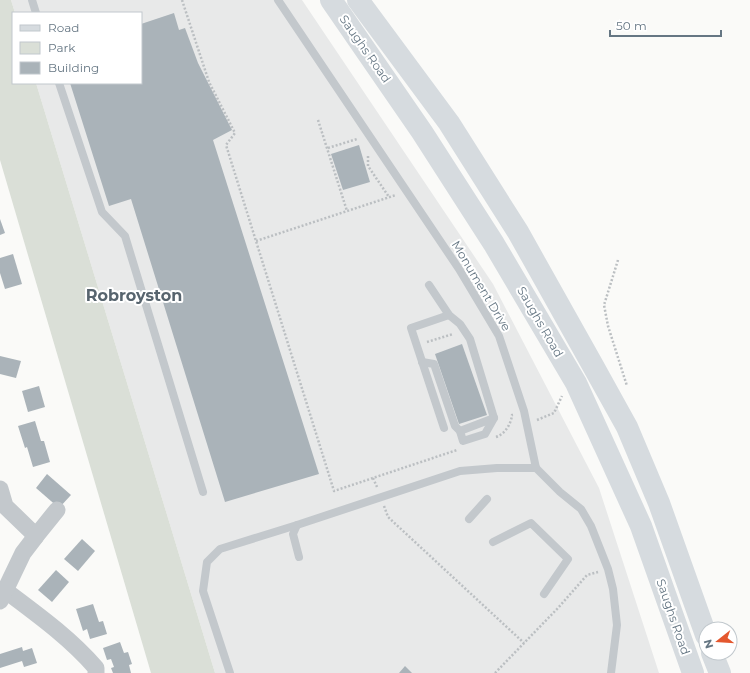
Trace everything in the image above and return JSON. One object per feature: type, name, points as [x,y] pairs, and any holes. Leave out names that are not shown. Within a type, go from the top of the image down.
[{"type":"street","name":"Saughs Road","points":[[331,0],[422,132],[490,238],[576,383],[641,526],[693,673]]},
{"type":"street","name":"Saughs Road","points":[[358,0],[449,123],[518,232],[627,427],[659,503],[701,621]]},
{"type":"street","points":[[0,489],[5,506],[36,536]]},
{"type":"street","points":[[57,510],[23,553],[3,596],[50,624],[82,651],[96,668],[96,673]]},
{"type":"street","points":[[715,661],[720,673]]},
{"type":"lane","points":[[32,0],[36,12]]},
{"type":"lane","name":"Monument Drive","points":[[278,0],[459,269],[499,336],[524,411],[536,468]]},
{"type":"lane","points":[[59,84],[102,212],[125,236],[203,492]]},
{"type":"lane","points":[[422,362],[434,364],[455,426],[460,431],[463,441],[485,434],[494,418],[470,339],[460,324],[449,315],[429,285]]},
{"type":"lane","points":[[444,428],[411,328],[449,315]]},
{"type":"lane","points":[[460,431],[494,418]]},
{"type":"lane","points":[[230,673],[203,591],[207,562],[220,549],[297,526],[460,471],[497,468],[536,468],[560,492],[581,509],[591,526],[608,569],[613,589],[617,625],[611,673]]},
{"type":"lane","points":[[468,519],[487,499]]},
{"type":"lane","points":[[493,542],[531,522],[568,559],[544,594]]},
{"type":"lane","points":[[297,526],[293,534],[299,557]]},
{"type":"path","points":[[182,0],[209,82],[235,133],[226,145],[334,491],[464,448]]},
{"type":"path","points":[[318,120],[347,210]]},
{"type":"path","points":[[328,148],[357,139],[361,145]]},
{"type":"path","points":[[365,151],[368,157],[368,166],[389,197]]},
{"type":"path","points":[[256,241],[407,191]]},
{"type":"path","points":[[417,345],[459,332],[456,327],[460,324]]},
{"type":"path","points":[[494,438],[502,435],[512,422],[512,415],[533,407],[537,420],[554,413],[567,386],[576,383]]},
{"type":"path","points":[[373,478],[388,517],[524,643]]},
{"type":"path","points":[[495,673],[558,608],[587,574],[608,569]]},
{"type":"shaded area","points":[[11,0],[302,0],[493,284],[599,488],[659,673],[215,673],[36,84],[142,84],[142,12],[15,12]]},
{"type":"green space","points":[[0,0],[11,0],[15,12],[12,12],[12,84],[36,84],[215,673],[151,673],[0,160]]},
{"type":"building","points":[[174,13],[179,30],[185,28],[198,63],[232,130],[213,140],[319,474],[225,502],[131,199],[109,206],[70,84],[142,84],[142,24]]},
{"type":"building","points":[[359,145],[370,182],[343,190],[331,154]]},
{"type":"building","points":[[0,219],[5,233],[0,235]]},
{"type":"building","points":[[13,254],[22,284],[5,289],[0,273],[0,258]]},
{"type":"building","points":[[462,344],[487,415],[459,424],[435,354]]},
{"type":"building","points":[[0,356],[21,361],[16,378],[0,374]]},
{"type":"building","points":[[39,386],[45,407],[28,412],[22,391]]},
{"type":"building","points":[[35,421],[41,441],[44,441],[50,462],[33,467],[27,447],[25,448],[18,426]]},
{"type":"building","points":[[47,474],[71,495],[59,508],[36,488]]},
{"type":"building","points":[[82,539],[95,551],[78,571],[64,559]]},
{"type":"building","points":[[56,570],[69,582],[52,602],[38,590]]},
{"type":"building","points":[[93,604],[99,622],[103,621],[107,634],[90,639],[87,629],[83,631],[76,609]]},
{"type":"building","points":[[120,642],[124,653],[128,652],[132,664],[129,665],[131,673],[113,673],[111,668],[114,667],[111,659],[107,660],[103,648]]},
{"type":"building","points":[[22,647],[23,651],[32,648],[37,663],[24,667],[22,661],[0,668],[0,654]]},
{"type":"building","points":[[405,666],[412,673],[399,673]]},
{"type":"district","name":"Robroyston","points":[[134,295]]}]
